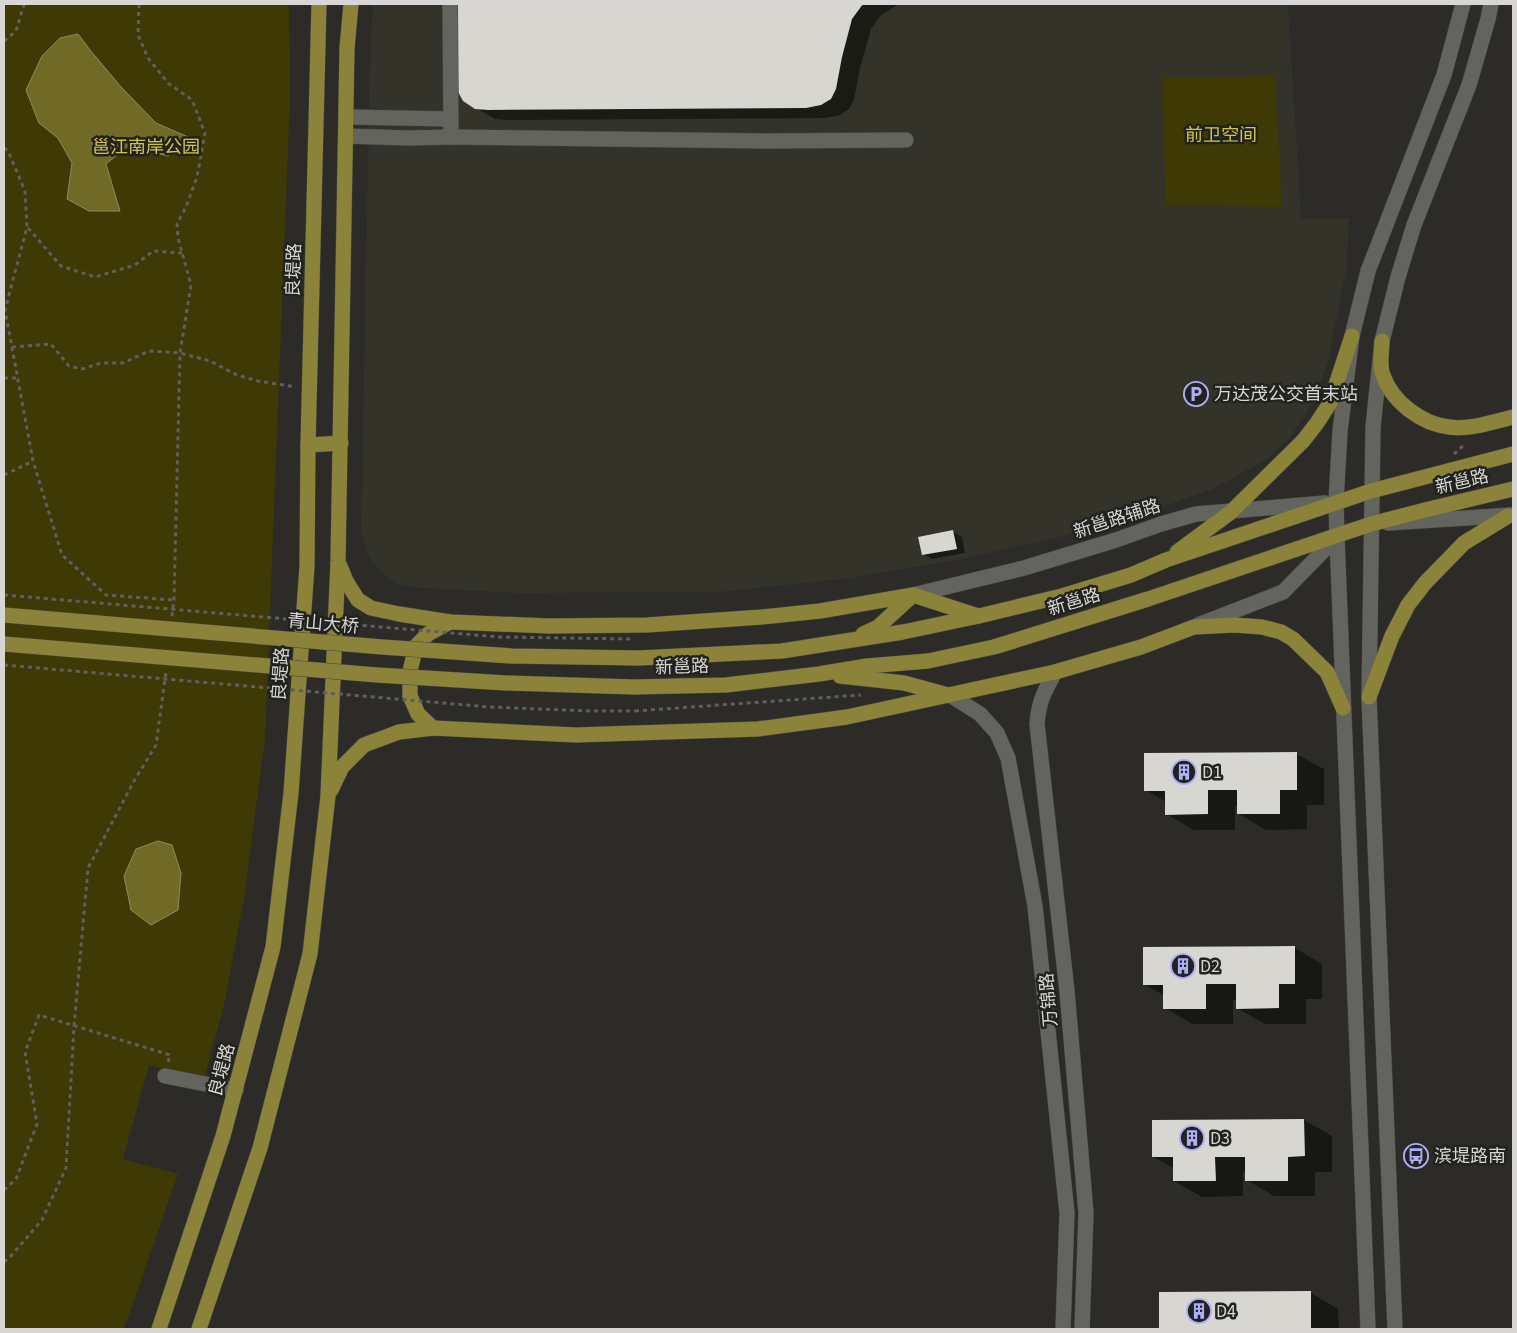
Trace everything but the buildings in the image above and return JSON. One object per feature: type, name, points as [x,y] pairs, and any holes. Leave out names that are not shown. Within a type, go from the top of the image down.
[{"type":"main road","name":"良堤路","points":[[159,1329],[224,1136],[273,947],[291,793],[307,566],[308,444],[319,4]]},
{"type":"main road","points":[[199,1329],[260,1148],[310,954],[328,796],[338,561],[347,48],[351,4]]},
{"type":"main road","points":[[1166,560],[1231,512],[1303,441],[1330,403],[1352,336]]},
{"type":"main road","points":[[1382,341],[1382,374],[1401,404],[1417,415],[1450,428],[1486,424],[1513,417]]},
{"type":"main road","points":[[308,444],[341,443]]},
{"type":"main road","name":"新邕路","points":[[639,658],[782,651],[903,632],[979,616],[1062,596],[1131,575],[1166,560],[1371,491],[1513,454]]},
{"type":"main road","name":"新邕路","points":[[4,644],[377,675],[506,683],[634,687],[726,685],[819,674],[867,666],[928,661],[994,648],[1371,524],[1513,489]]},
{"type":"main road","points":[[1369,696],[1392,636],[1408,604],[1424,583],[1464,543],[1510,516]]},
{"type":"main road","points":[[338,561],[346,581],[358,600],[371,608],[450,622],[549,626],[647,625],[820,611],[913,596],[979,616]]},
{"type":"main road","points":[[850,640],[878,626],[913,596]]},
{"type":"main road","name":"青山大桥","points":[[4,615],[382,648],[512,656],[639,658]]},
{"type":"main road","points":[[433,728],[418,714],[410,696],[410,670],[416,646],[428,634],[450,622]]},
{"type":"main road","points":[[328,796],[342,767],[364,745],[399,732],[433,728],[576,735],[758,729],[846,717],[1055,672],[1141,647],[1194,627],[1262,626],[1281,632],[1304,649],[1327,672],[1343,708]]},
{"type":"main road","points":[[819,674],[904,683],[950,696]]},
{"type":"street","points":[[450,4],[451,137]]},
{"type":"street","points":[[1368,1329],[1336,537],[1340,431],[1352,336],[1368,271],[1444,74],[1463,4]]},
{"type":"street","points":[[1395,1329],[1369,696],[1373,427],[1382,341],[1398,277],[1414,226],[1469,85],[1491,4]]},
{"type":"street","points":[[346,117],[451,119]]},
{"type":"street","points":[[346,136],[767,141],[906,140]]},
{"type":"street","name":"新邕路辅路","points":[[913,596],[1024,568],[1196,514],[1336,502]]},
{"type":"street","points":[[1371,524],[1510,516]]},
{"type":"street","points":[[1194,627],[1283,592],[1336,537]]},
{"type":"street","name":"万锦路","points":[[1055,672],[1041,697],[1037,724],[1067,991],[1086,1213],[1082,1329]]},
{"type":"street","name":"万锦路","points":[[950,696],[980,714],[997,733],[1008,758],[1035,906],[1067,1213],[1063,1329]]},
{"type":"street","points":[[165,1076],[236,1090]]},
{"type":"path","points":[[4,41],[16,31],[24,4]]},
{"type":"path","points":[[164,78],[168,74]]},
{"type":"path","points":[[4,148],[8,151],[25,191],[27,227],[5,310],[33,461],[62,555],[106,596],[174,600]]},
{"type":"path","points":[[27,227],[61,266],[95,277],[135,265],[153,251],[183,253]]},
{"type":"path","points":[[12,347],[51,344],[69,366],[82,369],[101,363],[122,363],[149,351],[180,353],[210,361],[237,374],[258,381],[291,386]]},
{"type":"path","points":[[4,378],[18,378]]},
{"type":"path","points":[[1450,457],[1486,424]]},
{"type":"path","points":[[4,475],[33,461]]},
{"type":"path","points":[[4,595],[499,637],[632,639]]},
{"type":"path","points":[[4,665],[489,707],[590,711],[635,711],[864,695]]},
{"type":"path","points":[[4,1190],[16,1179],[38,1124],[25,1052],[40,1015],[170,1055],[165,1076]]},
{"type":"shaded area","points":[[373,4],[1288,4],[1301,218],[1349,218],[1347,265],[1328,362],[1319,387],[1307,412],[1290,437],[1267,459],[1215,488],[1112,525],[957,560],[852,578],[719,592],[519,593],[422,588],[398,584],[384,575],[369,557],[361,532],[370,54]]},
{"type":"shaded area","points":[[78,34],[122,88],[156,123],[188,137],[168,156],[128,146],[106,164],[120,211],[89,211],[67,199],[72,163],[58,138],[39,123],[26,90],[42,56],[60,38]]},
{"type":"shaded area","points":[[158,841],[172,845],[181,873],[178,910],[151,925],[131,910],[124,876],[136,849]]},
{"type":"green space","name":"邕江南岸公园","points":[[4,4],[289,4],[290,99],[265,739],[244,899],[224,1005],[204,1079],[149,1065],[123,1159],[178,1174],[124,1329],[4,1329]]},
{"type":"green space","name":"前卫空间","points":[[1275,76],[1282,207],[1166,205],[1162,78]]},
{"type":"place","name":"万达茂公交首末站","points":[[1196,394]]},
{"type":"place","name":"D1","points":[[1184,772]]},
{"type":"place","name":"D2","points":[[1183,966]]},
{"type":"place","name":"D3","points":[[1192,1138]]},
{"type":"place","name":"滨堤路南","points":[[1416,1156]]},
{"type":"place","name":"D4","points":[[1199,1311]]}]
